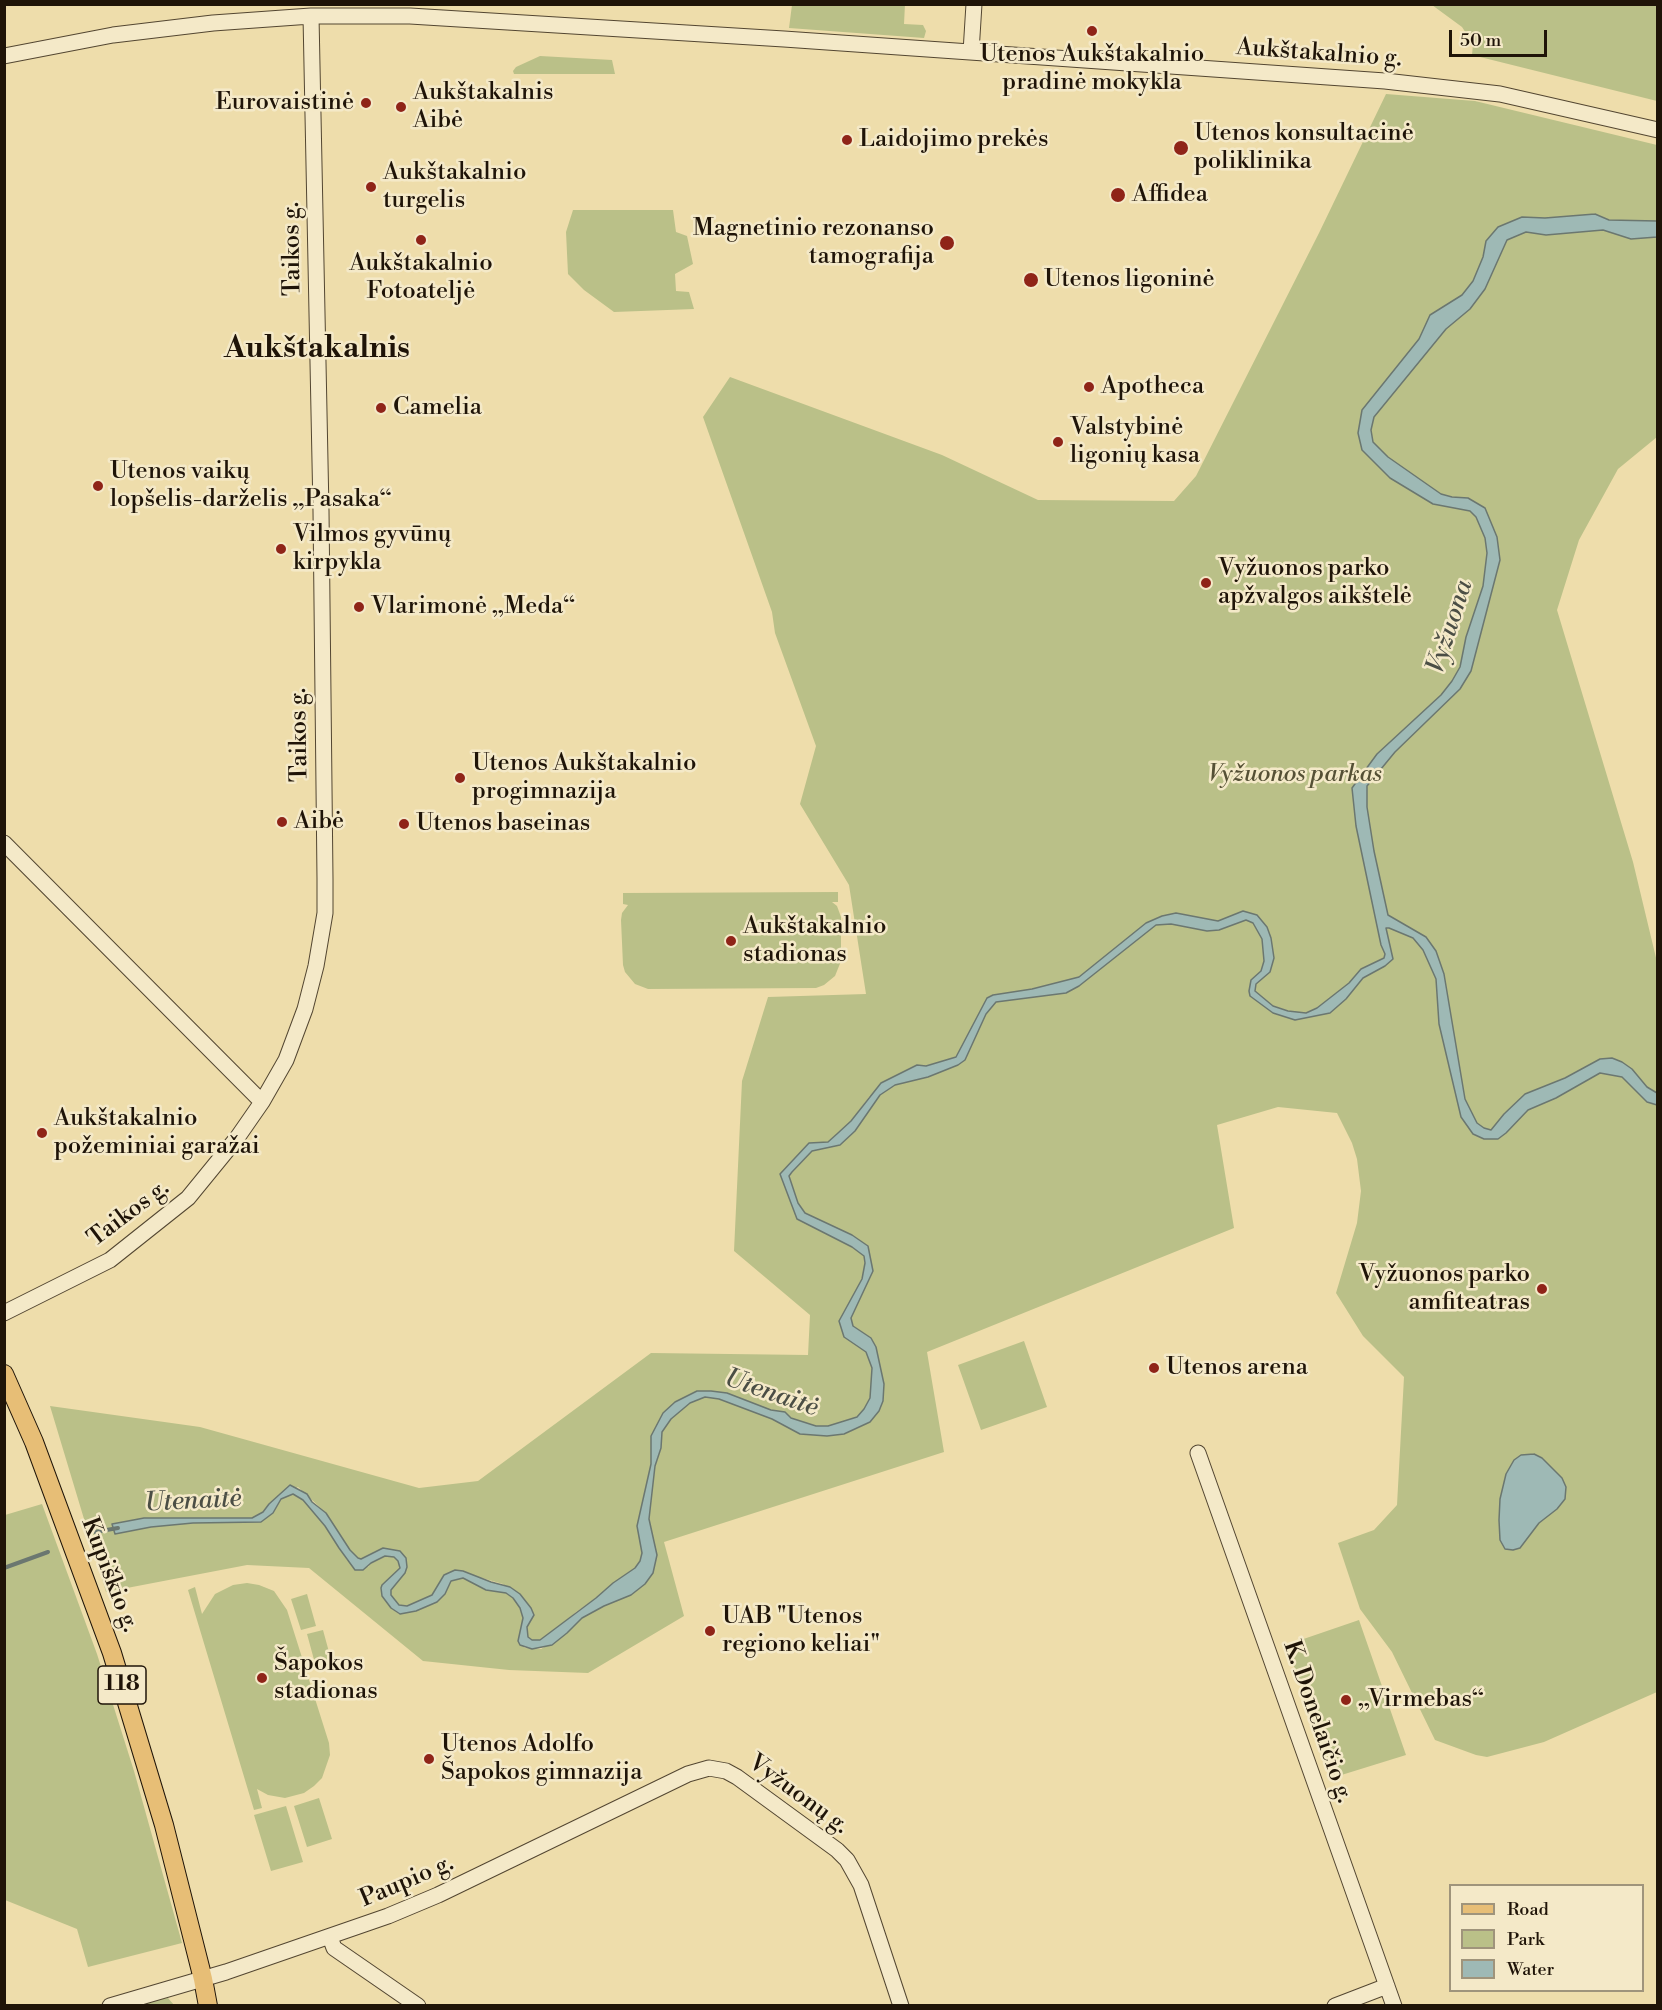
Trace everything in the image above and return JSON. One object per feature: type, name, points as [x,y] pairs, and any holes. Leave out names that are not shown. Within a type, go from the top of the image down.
[{"type":"main road","name":"Kupiškio g.","points":[[4,1374],[34,1442],[112,1653],[164,1825],[208,2006]]},
{"type":"street","points":[[971,52],[974,4]]},
{"type":"street","name":"Aukštakalnio g.","points":[[4,56],[113,35],[213,23],[347,14],[485,20],[1385,81],[1500,94],[1658,130]]},
{"type":"street","name":"Taikos g.","points":[[4,1313],[110,1260],[188,1198],[237,1138],[262,1102],[286,1060],[305,1009],[316,966],[325,913],[321,511],[311,16]]},
{"type":"street","points":[[4,843],[262,1102]]},
{"type":"street","name":"K. Donelaičio g.","points":[[1198,1454],[1394,2006]]},
{"type":"street","name":"Paupio g.","points":[[110,2006],[203,1979],[330,1937],[438,1895],[688,1774],[709,1768]]},
{"type":"street","name":"Vyžuonų g.","points":[[709,1768],[726,1771],[737,1777],[837,1850],[847,1860],[861,1886],[902,2006]]},
{"type":"street","points":[[330,1937],[334,1948],[418,2006]]},
{"type":"street","points":[[1335,2006],[1387,1986]]},
{"type":"green space","points":[[905,4],[904,24],[923,25],[926,31],[924,38],[789,28],[792,5]]},
{"type":"green space","points":[[1432,5],[1657,5],[1657,101],[1472,55],[1473,44],[1462,27]]},
{"type":"green space","points":[[540,56],[612,60],[615,74],[514,74],[516,67]]},
{"type":"green space","name":"Vyžuonos parkas","points":[[1386,94],[1475,101],[1657,145],[1657,437],[1618,469],[1579,540],[1557,610],[1633,862],[1657,962],[1657,1692],[1544,1742],[1487,1757],[1435,1740],[1392,1652],[1360,1609],[1338,1543],[1374,1530],[1397,1505],[1404,1377],[1363,1336],[1336,1293],[1357,1223],[1361,1191],[1357,1159],[1337,1113],[1278,1107],[1217,1125],[1234,1228],[927,1352],[944,1452],[664,1542],[684,1616],[588,1673],[509,1670],[423,1661],[309,1568],[247,1565],[106,1592],[50,1406],[200,1427],[419,1488],[478,1481],[651,1353],[808,1355],[810,1315],[734,1251],[742,1081],[768,997],[866,994],[849,885],[800,804],[816,746],[775,633],[772,612],[703,417],[730,377],[942,455],[1038,500],[1174,501],[1196,476],[1319,233]],"holes":[[[964,1045],[958,1065],[928,1077],[895,1085],[879,1095],[855,1131],[840,1145],[812,1151],[789,1176],[798,1203],[805,1213],[852,1235],[868,1246],[873,1271],[851,1318],[853,1326],[871,1338],[876,1347],[884,1384],[879,1411],[870,1422],[845,1434],[782,1425],[773,1419],[719,1399],[705,1397],[690,1403],[671,1419],[662,1432],[661,1448],[655,1466],[649,1519],[652,1537],[631,1595],[582,1618],[567,1633],[541,1649],[525,1648],[518,1641],[523,1618],[513,1598],[506,1593],[486,1590],[463,1578],[451,1581],[445,1594],[437,1602],[416,1611],[399,1614],[391,1608],[382,1585],[400,1568],[398,1561],[394,1557],[385,1556],[368,1567],[347,1560],[325,1526],[303,1500],[293,1494],[281,1499],[273,1513],[261,1522],[193,1523],[151,1527],[116,1534],[112,1524],[144,1518],[252,1518],[263,1512],[269,1504],[298,1487],[326,1513],[350,1550],[361,1560],[376,1551],[406,1558],[405,1573],[391,1590],[391,1595],[399,1605],[407,1606],[432,1595],[444,1575],[482,1578],[503,1584],[534,1615],[527,1627],[528,1637],[532,1640],[540,1640],[551,1634],[576,1612],[635,1568],[640,1561],[642,1553],[637,1526],[651,1464],[651,1436],[675,1402],[697,1391],[727,1393],[771,1410],[785,1412],[791,1418],[816,1426],[828,1426],[857,1417],[864,1409],[870,1398],[872,1368],[866,1352],[850,1339],[839,1321],[862,1279],[864,1256],[852,1247],[797,1219],[781,1174],[809,1143],[828,1142],[851,1121],[869,1097],[926,1066],[956,1057]]]},
{"type":"green space","points":[[573,210],[673,210],[676,232],[687,236],[693,264],[675,274],[676,291],[689,292],[694,309],[614,312],[584,290],[568,274],[566,232]]},
{"type":"green space","name":"Aukštakalnio stadionas","points":[[838,892],[838,902],[832,902],[837,906],[841,917],[841,961],[835,976],[824,985],[816,988],[648,989],[635,984],[625,972],[621,920],[622,913],[628,905],[623,904],[623,893]]},
{"type":"green space","points":[[1024,1341],[1047,1407],[981,1430],[958,1365]]},
{"type":"green space","points":[[42,1504],[97,1654],[134,1771],[182,1943],[88,1967],[77,1929],[5,1900],[5,1515]]},
{"type":"green space","name":"Šapokos stadionas","points":[[247,1583],[274,1591],[287,1610],[329,1743],[330,1755],[322,1778],[314,1786],[304,1793],[285,1798],[268,1795],[257,1789],[262,1808],[254,1810],[188,1590],[195,1587],[202,1614],[215,1594],[233,1585]]},
{"type":"green space","points":[[307,1594],[316,1626],[301,1630],[291,1599]]},
{"type":"green space","name":"„Virmebas“","points":[[1359,1620],[1406,1755],[1335,1777],[1286,1645]]},
{"type":"green space","points":[[323,1630],[332,1663],[316,1667],[307,1634]]},
{"type":"green space","points":[[319,1798],[332,1839],[307,1847],[294,1806]]},
{"type":"green space","points":[[286,1806],[303,1862],[271,1871],[254,1815]]},
{"type":"green space","points":[[168,1998],[174,2005],[126,2006]]},
{"type":"water","points":[[1595,214],[1609,220],[1657,221],[1657,237],[1631,239],[1603,230],[1546,235],[1526,232],[1507,240],[1485,289],[1470,309],[1446,329],[1374,417],[1371,430],[1373,442],[1388,457],[1441,494],[1468,498],[1485,508],[1497,537],[1500,560],[1471,671],[1460,689],[1395,752],[1367,786],[1367,807],[1388,915],[1426,937],[1436,951],[1444,974],[1465,1099],[1477,1123],[1491,1130],[1525,1094],[1565,1078],[1600,1059],[1612,1058],[1632,1069],[1647,1087],[1657,1093],[1657,1105],[1647,1102],[1622,1077],[1600,1073],[1556,1098],[1528,1110],[1498,1139],[1484,1139],[1473,1134],[1461,1117],[1439,1024],[1436,979],[1423,950],[1413,938],[1386,928],[1393,959],[1363,978],[1346,999],[1330,1013],[1295,1020],[1273,1013],[1250,996],[1251,980],[1261,971],[1264,961],[1262,939],[1253,923],[1246,920],[1219,930],[1207,931],[1171,924],[1156,925],[1079,986],[1066,993],[996,1002],[986,1014],[965,1060],[928,1077],[895,1085],[880,1095],[855,1131],[840,1145],[812,1151],[792,1172],[789,1176],[798,1203],[805,1213],[852,1235],[868,1246],[873,1271],[851,1318],[853,1326],[871,1338],[876,1347],[884,1384],[883,1401],[879,1411],[870,1422],[844,1434],[827,1436],[800,1434],[772,1419],[719,1399],[705,1397],[690,1403],[671,1419],[662,1432],[661,1448],[655,1466],[649,1519],[657,1555],[653,1573],[645,1584],[631,1595],[582,1618],[552,1645],[532,1649],[520,1645],[518,1641],[523,1618],[513,1598],[506,1593],[486,1590],[463,1578],[451,1581],[445,1594],[437,1602],[416,1611],[400,1614],[391,1608],[382,1596],[381,1588],[400,1568],[398,1561],[394,1557],[385,1556],[363,1570],[355,1570],[325,1526],[303,1500],[293,1494],[281,1499],[273,1513],[261,1522],[193,1523],[151,1527],[115,1534],[112,1524],[144,1518],[252,1518],[263,1512],[290,1485],[307,1494],[312,1502],[326,1513],[350,1550],[358,1558],[361,1559],[383,1548],[400,1551],[406,1558],[407,1567],[391,1590],[391,1595],[399,1605],[407,1606],[432,1595],[444,1575],[455,1570],[463,1571],[510,1587],[520,1594],[534,1615],[527,1627],[528,1637],[532,1640],[540,1640],[635,1568],[640,1561],[642,1553],[637,1526],[651,1464],[651,1436],[663,1413],[675,1402],[697,1391],[727,1393],[771,1410],[785,1412],[791,1418],[816,1426],[828,1426],[857,1417],[864,1409],[870,1398],[872,1368],[866,1352],[844,1337],[839,1321],[862,1279],[864,1256],[852,1247],[797,1219],[780,1174],[809,1143],[828,1142],[838,1133],[851,1121],[881,1083],[917,1065],[926,1066],[956,1057],[987,998],[1079,977],[1146,923],[1162,916],[1176,913],[1218,921],[1243,911],[1257,915],[1267,927],[1274,958],[1270,972],[1256,984],[1255,991],[1273,1006],[1288,1011],[1306,1013],[1317,1008],[1349,983],[1361,969],[1384,958],[1385,954],[1381,945],[1356,826],[1352,788],[1377,754],[1441,695],[1452,681],[1460,667],[1466,637],[1483,586],[1487,553],[1485,538],[1476,517],[1470,511],[1433,504],[1390,478],[1362,450],[1358,433],[1362,410],[1419,339],[1430,315],[1462,295],[1473,281],[1483,257],[1486,241],[1498,227],[1522,217],[1545,218]]},
{"type":"water","points":[[1534,1454],[1542,1458],[1562,1478],[1566,1487],[1565,1499],[1557,1509],[1539,1523],[1520,1548],[1505,1549],[1500,1540],[1499,1520],[1500,1499],[1506,1474],[1514,1460],[1521,1455]]},
{"type":"waterway","name":"Utenaitė","points":[[95,1532],[118,1528]]},
{"type":"waterway","name":"Utenaitė","points":[[4,1568],[48,1552]]},
{"type":"place","name":"Utenos Aukštakalnio pradinė mokykla","points":[[1092,31]]},
{"type":"place","name":"Eurovaistinė","points":[[366,103]]},
{"type":"place","name":"Aukštakalnis Aibė","points":[[401,107]]},
{"type":"place","name":"Laidojimo prekės","points":[[847,140]]},
{"type":"place","name":"Utenos konsultacinė poliklinika","points":[[1181,148]]},
{"type":"place","name":"Aukštakalnio turgelis","points":[[371,187]]},
{"type":"place","name":"Affidea","points":[[1118,195]]},
{"type":"place","name":"Aukštakalnio Fotoateljė","points":[[421,240]]},
{"type":"place","name":"Magnetinio rezonanso tamografija","points":[[947,243]]},
{"type":"place","name":"Utenos ligoninė","points":[[1031,280]]},
{"type":"place","name":"Apotheca","points":[[1089,387]]},
{"type":"place","name":"Camelia","points":[[381,408]]},
{"type":"place","name":"Valstybinė ligonių kasa","points":[[1058,442]]},
{"type":"place","name":"Utenos vaikų lopšelis-darželis „Pasaka“","points":[[98,486]]},
{"type":"place","name":"Vilmos gyvūnų kirpykla","points":[[281,549]]},
{"type":"place","name":"Vyžuonos parko apžvalgos aikštelė","points":[[1206,583]]},
{"type":"place","name":"Vlarimonė „Meda“","points":[[359,607]]},
{"type":"place","name":"Utenos Aukštakalnio progimnazija","points":[[460,778]]},
{"type":"place","name":"Aibė","points":[[282,822]]},
{"type":"place","name":"Utenos baseinas","points":[[404,824]]},
{"type":"place","name":"Aukštakalnio stadionas","points":[[731,941]]},
{"type":"place","name":"Aukštakalnio požeminiai garažai","points":[[42,1133]]},
{"type":"place","name":"Vyžuonos parko amfiteatras","points":[[1542,1289]]},
{"type":"place","name":"Utenos arena","points":[[1154,1368]]},
{"type":"place","name":"UAB \"Utenos regiono keliai\"","points":[[710,1631]]},
{"type":"place","name":"Šapokos stadionas","points":[[262,1678]]},
{"type":"place","name":"„Virmebas“","points":[[1346,1700]]},
{"type":"place","name":"Utenos Adolfo Šapokos gimnazija","points":[[429,1759]]},
{"type":"district","name":"Aukštakalnis","points":[[317,350]]},
{"type":"water label","name":"Vyžuona","points":[[1451,627]]}]
